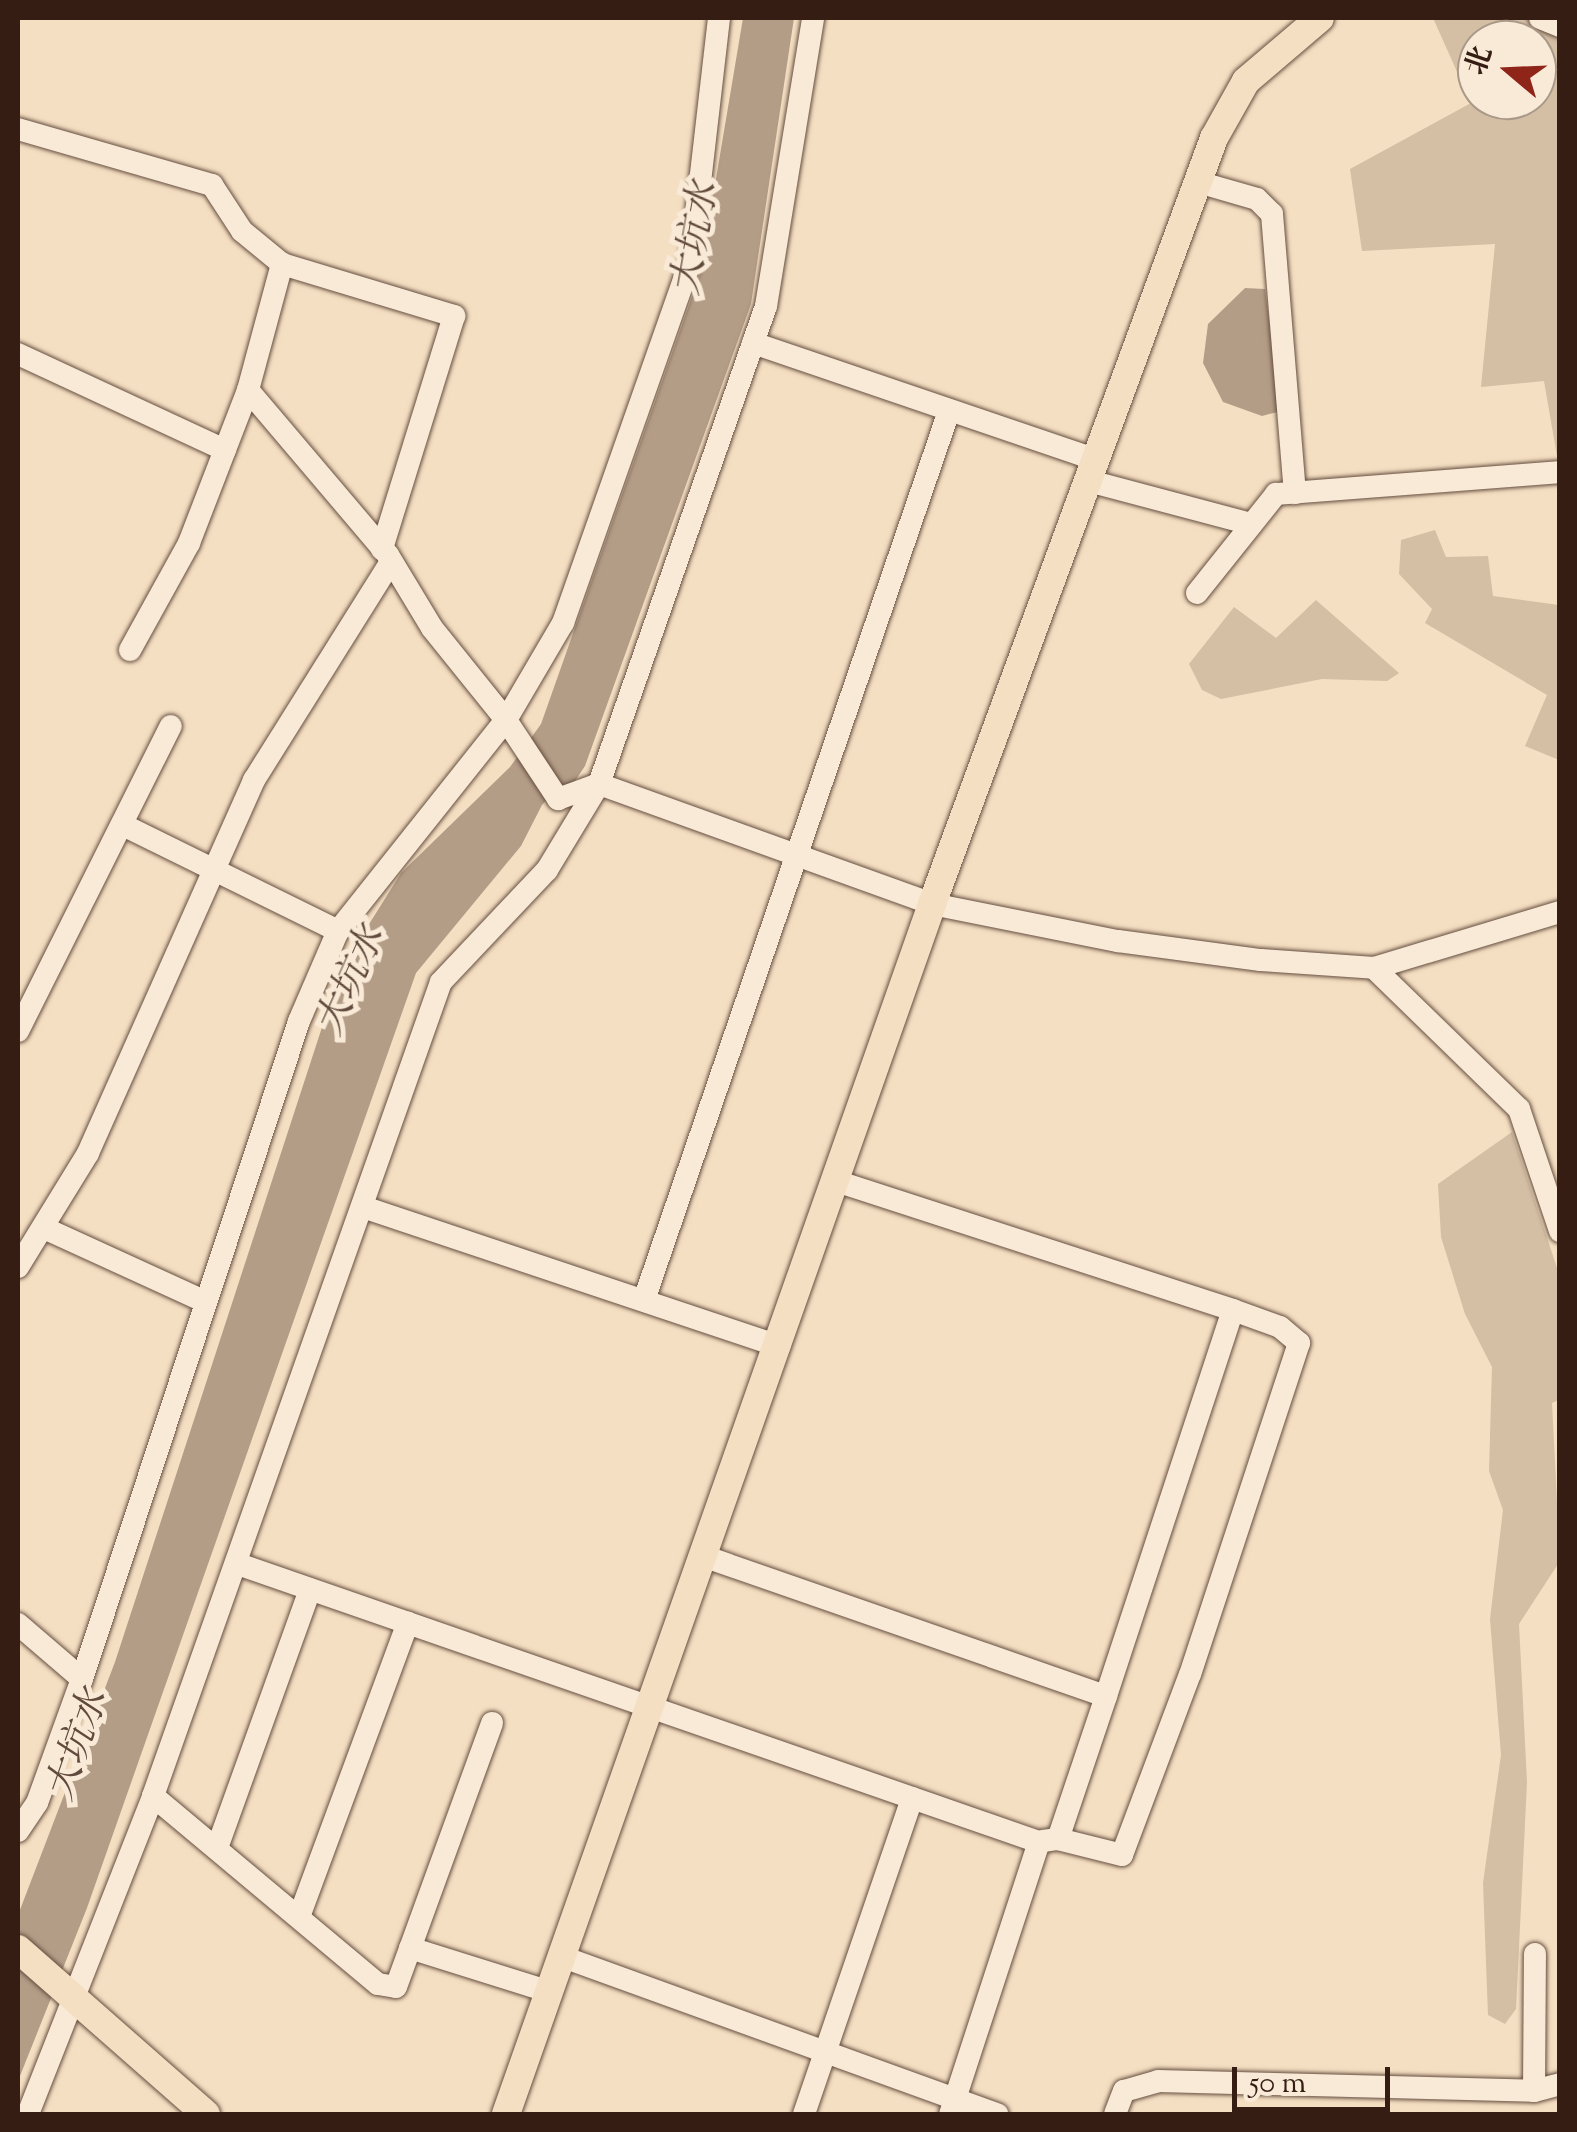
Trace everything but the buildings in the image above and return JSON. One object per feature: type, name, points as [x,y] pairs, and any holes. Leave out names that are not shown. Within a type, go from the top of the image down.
[{"type":"main road","points":[[506,2114],[654,1708],[932,904],[1214,138],[1246,81],[1320,18]]},
{"type":"main road","points":[[18,1950],[206,2114]]},
{"type":"street","points":[[18,1831],[37,1803],[82,1679],[299,1021],[338,931],[506,720],[563,623],[691,260],[719,18]]},
{"type":"street","points":[[28,2114],[68,1992],[153,1796],[238,1564],[441,982],[547,870],[599,784],[766,306],[813,18]]},
{"type":"street","points":[[1540,18],[1560,26]]},
{"type":"street","points":[[18,129],[212,185],[242,231],[282,264],[454,316],[387,555],[254,780],[88,1153],[18,1267]]},
{"type":"street","points":[[1198,182],[1257,199],[1272,214],[1294,493]]},
{"type":"street","points":[[130,650],[189,543],[226,450],[248,390],[282,264]]},
{"type":"street","points":[[753,343],[949,411],[1093,471],[1251,524]]},
{"type":"street","points":[[18,354],[226,450]]},
{"type":"street","points":[[248,390],[387,555],[432,628],[506,720],[558,799],[599,784],[932,904],[1118,941],[1374,968],[1560,912]]},
{"type":"street","points":[[644,1300],[949,411]]},
{"type":"street","points":[[1197,593],[1276,494],[1560,472]]},
{"type":"street","points":[[18,1030],[171,726]]},
{"type":"street","points":[[123,825],[338,931]]},
{"type":"street","points":[[1374,968],[1518,1110],[1560,1231]]},
{"type":"street","points":[[238,1564],[912,1798],[1048,1840],[1122,1856],[1190,1674],[1299,1343],[1280,1327],[1233,1310],[836,1181]]},
{"type":"street","points":[[363,1207],[779,1346]]},
{"type":"street","points":[[44,1228],[206,1302]]},
{"type":"street","points":[[952,2107],[1048,1840],[1106,1696],[1233,1310]]},
{"type":"street","points":[[706,1557],[1106,1696]]},
{"type":"street","points":[[217,1848],[310,1589]]},
{"type":"street","points":[[299,1918],[408,1623]]},
{"type":"street","points":[[18,1624],[82,1679]]},
{"type":"street","points":[[153,1796],[378,1984],[396,1987],[492,1723]]},
{"type":"street","points":[[804,2114],[912,1798]]},
{"type":"street","points":[[410,1948],[550,1992]]},
{"type":"street","points":[[1534,2091],[1535,1954]]},
{"type":"street","points":[[563,1958],[825,2052],[952,2107],[997,2114]]},
{"type":"street","points":[[1115,2114],[1124,2092],[1158,2081],[1534,2091],[1560,2084]]},
{"type":"shaded area","points":[[1433,18],[1559,18],[1558,462],[1544,381],[1481,387],[1495,244],[1362,251],[1350,169],[1457,111],[1457,120],[1557,120],[1557,20],[1457,20],[1457,72]]},
{"type":"shaded area","points":[[1435,530],[1446,557],[1488,556],[1493,596],[1559,605],[1559,760],[1525,746],[1547,695],[1425,623],[1432,609],[1399,574],[1401,540]]},
{"type":"shaded area","points":[[1316,600],[1399,673],[1387,681],[1322,679],[1221,699],[1202,690],[1189,664],[1234,607],[1276,638]]},
{"type":"shaded area","points":[[1512,1132],[1559,1274],[1559,1400],[1552,1403],[1560,1561],[1519,1624],[1527,1782],[1516,2009],[1505,2024],[1488,2015],[1483,1883],[1501,1755],[1490,1619],[1503,1510],[1489,1471],[1492,1367],[1465,1314],[1441,1237],[1438,1184]]},
{"type":"water","name":"大坑水","points":[[743,18],[794,18],[751,304],[585,766],[573,784],[560,785],[542,805],[521,846],[416,973],[87,1908],[18,2081],[18,1915],[115,1662],[341,969],[401,873],[510,767],[541,724],[700,274]]},
{"type":"water","points":[[1245,288],[1265,289],[1281,411],[1262,416],[1223,402],[1203,363],[1208,324]]}]
